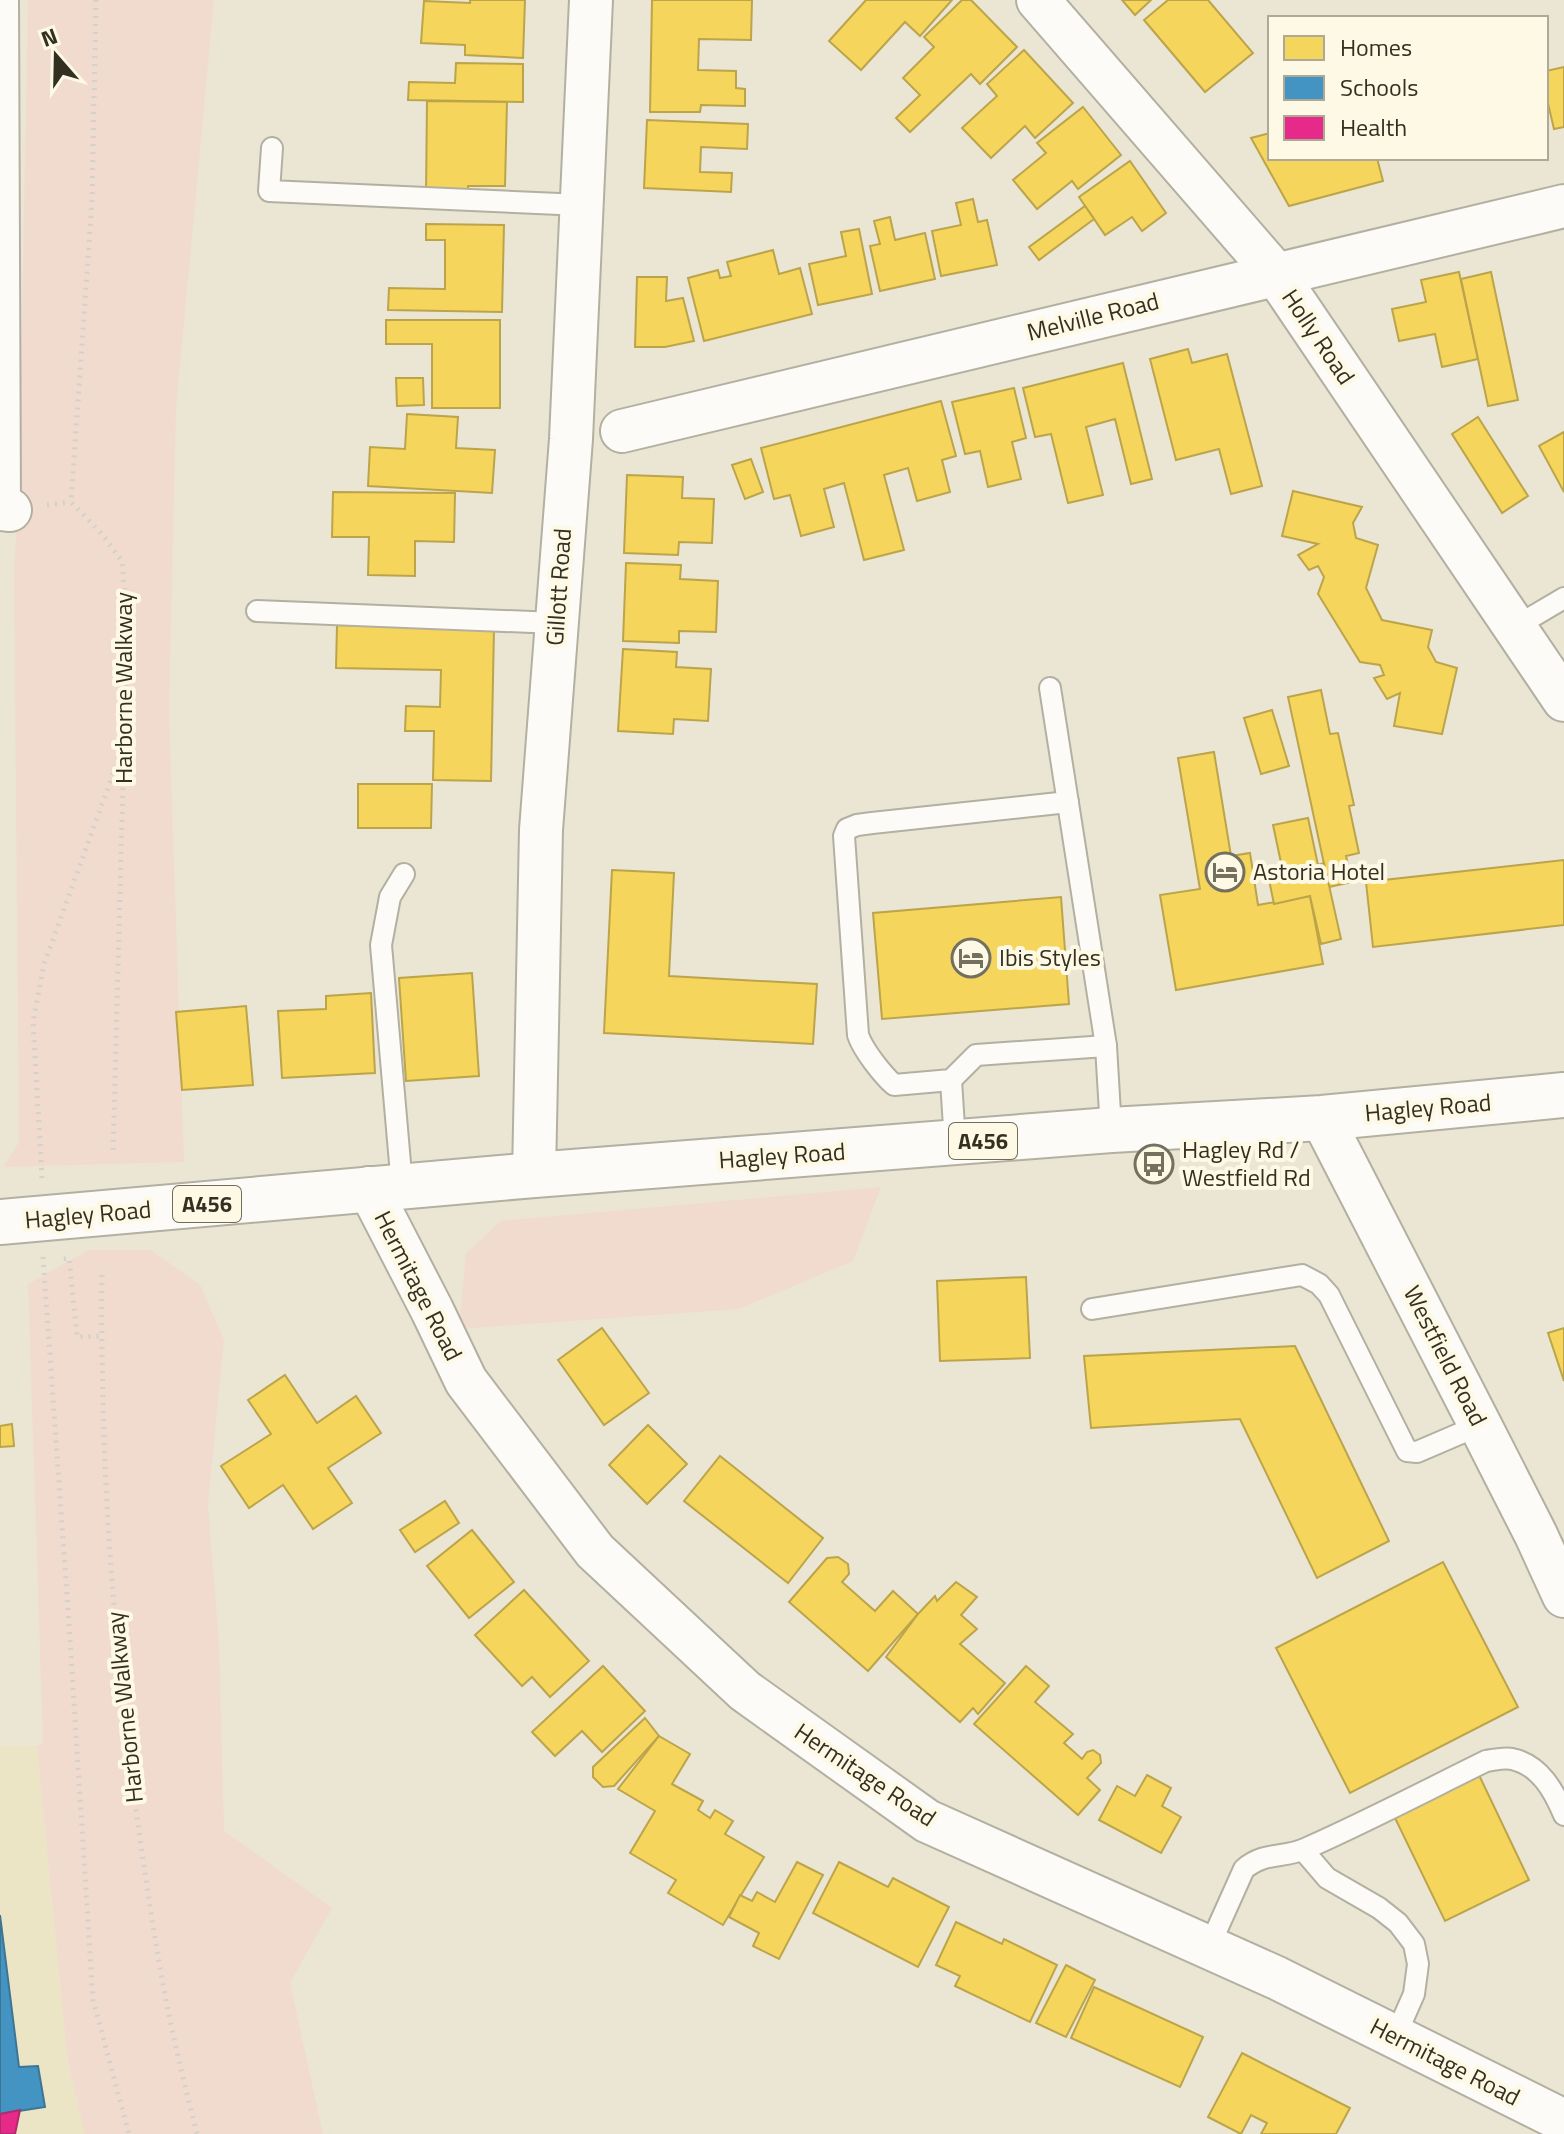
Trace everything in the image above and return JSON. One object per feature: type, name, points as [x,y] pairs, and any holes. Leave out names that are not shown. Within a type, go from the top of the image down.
[{"type":"highway","name":"Hagley Road","points":[[0,1222],[44,1241],[386,1187],[1111,1130],[1322,1118],[1564,1095]]},
{"type":"street","name":"Gillott Road","points":[[534,1175],[541,830],[571,439],[591,0]]},
{"type":"street","name":"Holly Road","points":[[1038,0],[1275,273],[1564,700]]},
{"type":"street","name":"Melville Road","points":[[622,431],[1564,206]]},
{"type":"street","name":"Westfield Road","points":[[1322,1118],[1480,1425],[1550,1533],[1564,1596]]},
{"type":"street","name":"Hermitage Road","points":[[386,1187],[432,1310],[466,1381],[595,1551],[745,1691],[927,1821],[1277,1978],[1564,2121]]},
{"type":"lane","points":[[5,509],[8,0]]},
{"type":"lane","points":[[272,148],[269,191],[582,205]]},
{"type":"lane","points":[[1515,627],[1564,598]]},
{"type":"lane","points":[[257,611],[556,623]]},
{"type":"lane","points":[[1050,688],[1106,1046],[1111,1130]]},
{"type":"lane","points":[[1068,802],[857,825],[847,829],[844,836],[858,1035],[861,1044],[894,1085],[951,1080],[976,1055],[1106,1046]]},
{"type":"lane","points":[[386,1187],[381,945],[390,897],[404,874]]},
{"type":"lane","points":[[951,1080],[955,1143]]},
{"type":"lane","points":[[1092,1309],[1302,1275],[1319,1284],[1329,1295],[1407,1451],[1417,1452],[1480,1425]]},
{"type":"lane","points":[[1209,1947],[1244,1869],[1254,1860],[1303,1850],[1486,1761],[1510,1758],[1529,1765],[1546,1780],[1564,1815]]},
{"type":"lane","points":[[1303,1850],[1327,1878],[1379,1908],[1398,1923],[1414,1944],[1418,1964],[1414,1994],[1395,2037]]},
{"type":"path","name":"Harborne Walkway","points":[[96,0],[92,200],[71,502],[101,533],[122,561],[127,631],[113,1155]]},
{"type":"path","points":[[126,739],[44,964],[33,1022],[44,1241],[93,2000],[129,2134]]},
{"type":"path","points":[[69,1258],[77,1337],[101,1336]]},
{"type":"path","name":"Harborne Walkway","points":[[102,1275],[107,1532],[125,1733],[148,1893],[173,2033],[197,2134]]},
{"type":"shaded area","points":[[28,0],[214,0],[176,408],[169,712],[184,1162],[4,1167],[19,1142],[14,569],[19,490]]},
{"type":"shaded area","points":[[881,1187],[853,1261],[739,1309],[459,1329],[466,1253],[501,1221]]},
{"type":"shaded area","points":[[89,1250],[151,1250],[200,1285],[224,1340],[208,1504],[219,1644],[224,1831],[332,1908],[290,1983],[323,2134],[85,2134],[68,2063],[37,1746],[43,1744],[28,1284]]},
{"type":"shaded area","points":[[0,1746],[37,1746],[68,2063],[85,2134],[0,2134]]},
{"type":"building: Homes","points":[[470,0],[525,0],[523,58],[465,55],[465,45],[421,43],[424,1],[470,3]]},
{"type":"building: Homes","points":[[652,0],[752,0],[751,40],[699,39],[698,70],[736,71],[736,88],[745,89],[745,106],[701,105],[700,112],[650,112]]},
{"type":"building: Homes","points":[[866,0],[952,0],[920,36],[905,22],[861,70],[829,41]]},
{"type":"building: Homes","points":[[962,0],[971,0],[1017,47],[980,84],[971,74],[910,132],[896,118],[920,95],[903,78],[934,47],[924,37]]},
{"type":"building: Homes","points":[[1122,0],[1151,0],[1135,15]]},
{"type":"building: Homes","points":[[1168,0],[1208,0],[1253,53],[1205,92],[1144,20]]},
{"type":"building: Homes","points":[[1024,50],[1073,103],[1035,138],[1025,126],[991,158],[962,128],[997,96],[987,84]]},
{"type":"building: Homes","points":[[456,63],[523,64],[523,102],[408,100],[409,82],[455,83]]},
{"type":"building: Homes","points":[[1564,67],[1564,127],[1554,129],[1548,104],[1548,71]]},
{"type":"building: Homes","points":[[427,101],[507,102],[505,186],[468,186],[468,196],[426,195]]},
{"type":"building: Homes","points":[[1083,107],[1121,155],[1078,189],[1072,181],[1037,209],[1013,180],[1046,153],[1037,143]]},
{"type":"building: Homes","points":[[647,120],[748,124],[747,149],[701,147],[700,172],[732,173],[731,192],[644,188]]},
{"type":"building: Homes","points":[[1268,134],[1268,160],[1378,160],[1383,181],[1289,206],[1251,138]]},
{"type":"building: Homes","points":[[1130,161],[1166,213],[1142,231],[1132,217],[1105,235],[1079,197]]},
{"type":"building: Homes","points":[[973,199],[978,222],[987,220],[997,265],[941,276],[932,231],[961,225],[956,203]]},
{"type":"building: Homes","points":[[1085,206],[1094,219],[1039,260],[1029,247]]},
{"type":"building: Homes","points":[[890,217],[895,240],[925,233],[935,279],[880,291],[870,246],[880,244],[874,221]]},
{"type":"building: Homes","points":[[426,224],[504,225],[502,312],[388,310],[389,288],[445,289],[445,240],[426,240]]},
{"type":"building: Homes","points":[[859,229],[872,294],[818,305],[809,264],[846,256],[841,232]]},
{"type":"building: Homes","points":[[773,250],[779,274],[800,268],[812,314],[704,341],[688,278],[718,270],[720,278],[731,276],[727,262]]},
{"type":"building: Homes","points":[[1459,272],[1478,359],[1442,367],[1435,334],[1399,341],[1392,309],[1426,302],[1421,280]]},
{"type":"building: Homes","points":[[1491,272],[1518,400],[1488,406],[1461,279]]},
{"type":"building: Homes","points":[[637,277],[667,277],[666,301],[683,298],[694,341],[665,347],[635,347]]},
{"type":"building: Homes","points":[[386,320],[500,320],[500,408],[432,408],[432,344],[386,344]]},
{"type":"building: Homes","points":[[1188,349],[1192,363],[1227,354],[1262,486],[1231,494],[1219,449],[1176,460],[1150,359]]},
{"type":"building: Homes","points":[[1123,363],[1152,479],[1131,484],[1115,419],[1086,427],[1103,495],[1068,503],[1051,434],[1035,437],[1023,388]]},
{"type":"building: Homes","points":[[396,378],[423,378],[424,405],[397,406]]},
{"type":"building: Homes","points":[[1014,388],[1026,438],[1012,442],[1021,479],[988,487],[980,451],[965,454],[952,402]]},
{"type":"building: Homes","points":[[941,401],[956,456],[942,460],[950,492],[917,501],[908,468],[884,475],[904,550],[864,560],[844,483],[824,489],[834,527],[801,536],[790,495],[774,499],[761,448]]},
{"type":"building: Homes","points":[[407,414],[458,417],[456,448],[495,450],[492,493],[368,486],[370,447],[405,449]]},
{"type":"building: Homes","points":[[1478,417],[1528,496],[1502,513],[1452,434]]},
{"type":"building: Homes","points":[[1564,432],[1564,492],[1539,446]]},
{"type":"building: Homes","points":[[751,459],[763,492],[745,499],[732,465]]},
{"type":"building: Homes","points":[[627,475],[683,477],[682,498],[714,499],[712,543],[679,542],[678,555],[624,553]]},
{"type":"building: Homes","points":[[1293,491],[1362,507],[1353,523],[1356,538],[1378,545],[1366,588],[1382,620],[1432,630],[1428,647],[1436,662],[1457,668],[1442,734],[1394,726],[1400,693],[1387,699],[1374,678],[1384,675],[1380,665],[1360,662],[1318,594],[1324,577],[1318,566],[1309,570],[1298,555],[1318,544],[1282,536]]},
{"type":"building: Homes","points":[[333,492],[455,493],[454,542],[415,541],[415,576],[368,575],[369,537],[332,537]]},
{"type":"building: Homes","points":[[626,563],[681,565],[680,579],[718,581],[716,632],[679,631],[679,643],[623,641]]},
{"type":"building: Homes","points":[[337,625],[494,628],[491,781],[433,780],[434,731],[405,731],[406,706],[440,707],[441,670],[336,668]]},
{"type":"building: Homes","points":[[623,649],[677,652],[676,667],[711,669],[708,721],[674,719],[673,734],[618,731]]},
{"type":"building: Homes","points":[[1321,690],[1330,734],[1338,733],[1354,805],[1349,806],[1359,853],[1346,856],[1352,882],[1329,887],[1288,697]]},
{"type":"building: Homes","points":[[1272,710],[1289,766],[1261,774],[1244,718]]},
{"type":"building: Homes","name":"Astoria Hotel","points":[[1214,752],[1231,856],[1250,853],[1258,905],[1310,896],[1323,964],[1176,990],[1160,895],[1200,889],[1178,758]]},
{"type":"building: Homes","points":[[358,784],[432,784],[431,828],[358,828]]},
{"type":"building: Homes","points":[[1308,818],[1318,865],[1324,863],[1341,939],[1321,944],[1310,896],[1274,904],[1268,875],[1283,872],[1273,825]]},
{"type":"building: Homes","points":[[1564,860],[1564,925],[1373,947],[1366,882]]},
{"type":"building: Homes","points":[[612,870],[674,873],[669,976],[817,984],[813,1044],[604,1033]]},
{"type":"building: Homes","name":"Ibis Styles","points":[[1061,897],[1069,1004],[882,1019],[873,913]]},
{"type":"building: Homes","points":[[472,973],[479,1076],[406,1081],[399,978]]},
{"type":"building: Homes","points":[[371,993],[375,1073],[282,1078],[278,1011],[326,1009],[326,996]]},
{"type":"building: Homes","points":[[246,1006],[253,1085],[182,1090],[176,1012]]},
{"type":"building: Homes","points":[[1026,1277],[1030,1358],[940,1361],[937,1281]]},
{"type":"building: Homes","points":[[602,1328],[649,1393],[604,1425],[558,1360]]},
{"type":"building: Homes","points":[[1564,1328],[1564,1381],[1548,1333]]},
{"type":"building: Homes","points":[[1295,1346],[1389,1541],[1317,1578],[1240,1419],[1091,1428],[1084,1356]]},
{"type":"building: Homes","points":[[285,1375],[317,1423],[356,1396],[381,1433],[328,1468],[352,1503],[313,1529],[283,1485],[249,1508],[221,1466],[271,1434],[248,1400]]},
{"type":"building: Homes","points":[[12,1424],[14,1446],[0,1447],[0,1426]]},
{"type":"building: Homes","points":[[648,1425],[687,1464],[647,1504],[609,1465]]},
{"type":"building: Homes","points":[[720,1456],[823,1538],[788,1583],[684,1501]]},
{"type":"building: Homes","points":[[445,1501],[459,1523],[415,1552],[400,1530]]},
{"type":"building: Homes","points":[[472,1530],[514,1582],[469,1618],[427,1566]]},
{"type":"building: Homes","points":[[838,1557],[848,1564],[849,1574],[842,1582],[875,1611],[893,1591],[918,1614],[868,1671],[789,1602],[827,1558]]},
{"type":"building: Homes","points":[[1443,1562],[1518,1707],[1350,1793],[1276,1648]]},
{"type":"building: Homes","points":[[956,1582],[977,1597],[961,1615],[977,1629],[960,1644],[1005,1683],[978,1714],[973,1708],[960,1722],[886,1657],[918,1614],[935,1596],[937,1601]]},
{"type":"building: Homes","points":[[524,1590],[589,1661],[550,1697],[532,1677],[522,1686],[475,1635]]},
{"type":"building: Homes","points":[[603,1666],[645,1711],[602,1752],[582,1731],[555,1756],[532,1732]]},
{"type":"building: Homes","points":[[1026,1666],[1049,1686],[1035,1702],[1073,1734],[1064,1743],[1082,1759],[1093,1750],[1100,1755],[1101,1763],[1087,1778],[1100,1790],[1078,1815],[974,1724]]},
{"type":"building: Homes","points":[[645,1718],[659,1736],[614,1786],[603,1787],[593,1777],[593,1767]]},
{"type":"building: Homes","points":[[659,1736],[690,1754],[672,1784],[703,1801],[698,1810],[710,1818],[715,1810],[733,1821],[725,1834],[764,1857],[723,1925],[668,1893],[676,1880],[630,1853],[655,1811],[618,1789]]},
{"type":"building: Homes","points":[[1147,1775],[1171,1788],[1162,1806],[1181,1817],[1161,1853],[1099,1820],[1117,1786],[1135,1796]]},
{"type":"building: Homes","points":[[1479,1775],[1529,1880],[1445,1921],[1394,1816]]},
{"type":"building: Homes","points":[[797,1862],[823,1875],[779,1959],[753,1946],[759,1933],[729,1917],[740,1895],[752,1901],[757,1892],[775,1902]]},
{"type":"building: Homes","points":[[839,1862],[888,1887],[893,1878],[949,1907],[918,1967],[813,1913]]},
{"type":"building: Homes","points":[[956,1922],[1002,1944],[1004,1939],[1057,1965],[1030,2022],[955,1986],[960,1976],[936,1965]]},
{"type":"building: Homes","points":[[1066,1965],[1095,1980],[1066,2037],[1036,2023]]},
{"type":"building: Homes","points":[[1094,1987],[1203,2037],[1180,2087],[1071,2038]]},
{"type":"building: Homes","points":[[1242,2053],[1350,2108],[1336,2134],[1261,2134],[1267,2123],[1251,2115],[1241,2134],[1208,2117]]},
{"type":"building: Schools","points":[[0,1915],[19,2067],[38,2066],[45,2107],[0,2114]]},
{"type":"building: Health","points":[[20,2110],[15,2134],[0,2134],[0,2114]]},
{"type":"place","name":"Astoria Hotel","points":[[1225,872]]},
{"type":"place","name":"Ibis Styles","points":[[971,958]]},
{"type":"place","name":"Hagley Rd / Westfield Rd","points":[[1154,1164]]}]
